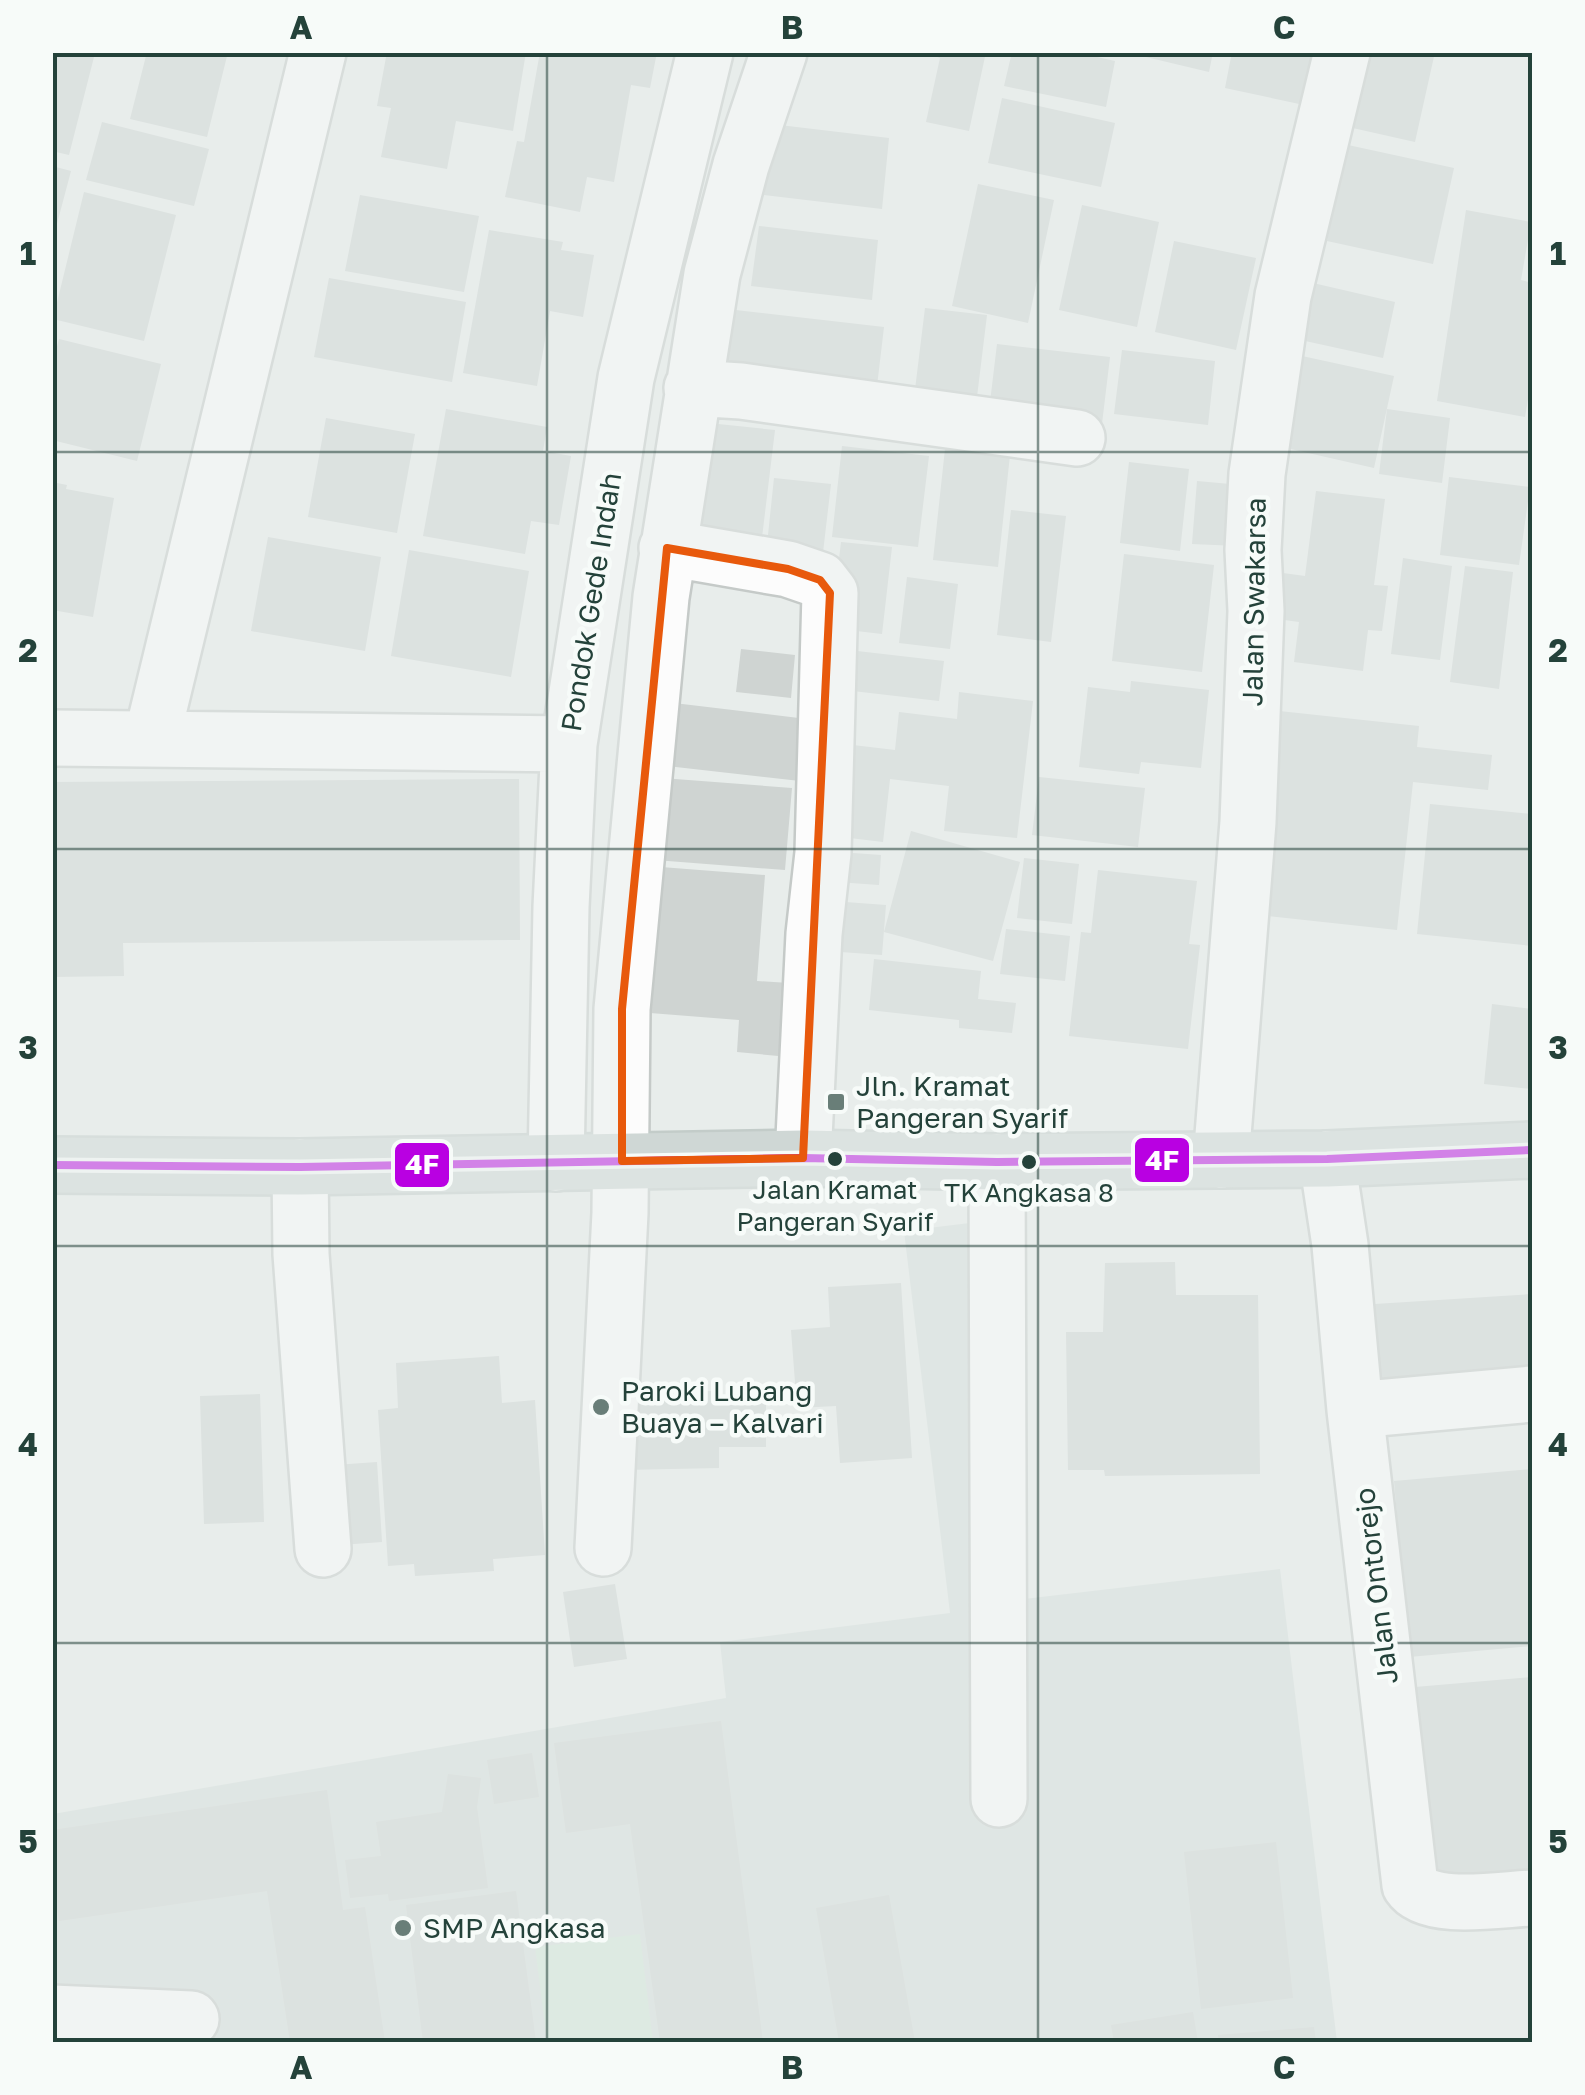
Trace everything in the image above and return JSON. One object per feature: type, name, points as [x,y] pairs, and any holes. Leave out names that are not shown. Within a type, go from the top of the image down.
[{"type":"main road","points":[[52,1164],[300,1167],[803,1158],[997,1162],[1327,1159],[1532,1150]]},
{"type":"street","points":[[152,737],[318,52]]},
{"type":"street","name":"Pondok Gede Indah","points":[[556,1163],[560,926],[570,744],[626,378],[705,52]]},
{"type":"street","points":[[603,1548],[622,1161],[622,1009],[668,548],[717,256],[741,165],[779,52]]},
{"type":"street","name":"Jalan Swakarsa","points":[[1221,1160],[1248,822],[1257,474],[1283,296],[1342,52]]},
{"type":"street","points":[[692,388],[742,391],[1077,438]]},
{"type":"street","points":[[668,548],[788,569],[820,580],[830,593],[824,852],[814,934],[803,1158]]},
{"type":"street","points":[[52,738],[570,744]]},
{"type":"street","name":"Jalan Ontorejo","points":[[1327,1159],[1340,1245],[1355,1410],[1410,1885],[1415,1893],[1434,1902],[1532,1898]]},
{"type":"street","points":[[997,1162],[999,1799]]},
{"type":"street","points":[[300,1167],[300,1254],[323,1549]]},
{"type":"street","points":[[1355,1410],[1532,1394]]},
{"type":"street","points":[[52,2014],[191,2019]]},
{"type":"highlighted area","points":[[667,548],[788,569],[820,580],[830,593],[803,1158],[622,1161],[622,1009]]},
{"type":"shaded area","points":[[978,1222],[1024,1599],[1280,1569],[1337,2042],[53,2042],[53,1814],[726,1698],[720,1642],[950,1613],[904,1231]]},
{"type":"green space","points":[[640,1934],[653,2042],[547,2042],[535,1947]]},
{"type":"building","points":[[52,52],[94,57],[69,155],[52,151]]},
{"type":"building","points":[[147,52],[228,52],[207,137],[130,119]]},
{"type":"building","points":[[387,52],[526,52],[513,131],[456,121],[447,169],[381,157],[391,108],[377,106]]},
{"type":"building","points":[[540,52],[657,52],[650,88],[631,85],[614,182],[587,177],[580,212],[505,197],[517,141],[524,142]]},
{"type":"building","points":[[925,52],[986,52],[969,131],[926,122],[940,58]]},
{"type":"building","points":[[1012,52],[1075,52],[1115,61],[1106,107],[1004,86]]},
{"type":"building","points":[[1125,52],[1213,52],[1209,72]]},
{"type":"building","points":[[1232,52],[1316,52],[1304,105],[1225,88]]},
{"type":"building","points":[[1350,52],[1435,52],[1415,142],[1335,124]]},
{"type":"building","points":[[1002,98],[1115,123],[1101,187],[988,163]]},
{"type":"building","points":[[102,122],[209,149],[194,206],[86,180]]},
{"type":"building","points":[[771,124],[889,138],[882,209],[764,195]]},
{"type":"building","points":[[1348,145],[1454,168],[1433,264],[1327,241]]},
{"type":"building","points":[[52,166],[71,171],[54,235],[52,235]]},
{"type":"building","points":[[978,184],[1054,200],[1028,323],[952,306]]},
{"type":"building","points":[[84,192],[176,215],[144,341],[53,319]]},
{"type":"building","points":[[360,195],[479,216],[464,292],[345,271]]},
{"type":"building","points":[[1082,205],[1159,222],[1137,327],[1059,310]]},
{"type":"building","points":[[1466,210],[1531,222],[1521,280],[1532,283],[1532,375],[1525,417],[1437,401]]},
{"type":"building","points":[[759,226],[878,240],[872,300],[751,286]]},
{"type":"building","points":[[489,230],[563,242],[561,250],[594,255],[583,317],[550,311],[537,386],[463,373]]},
{"type":"building","points":[[1174,241],[1256,258],[1236,350],[1155,332]]},
{"type":"building","points":[[329,278],[466,302],[452,382],[314,357]]},
{"type":"building","points":[[1300,280],[1395,302],[1383,358],[1287,337]]},
{"type":"building","points":[[718,308],[884,327],[875,403],[709,383]]},
{"type":"building","points":[[925,308],[987,315],[975,413],[913,406]]},
{"type":"building","points":[[59,339],[161,364],[137,461],[52,440],[52,365]]},
{"type":"building","points":[[997,344],[1110,357],[1101,432],[988,419]]},
{"type":"building","points":[[1122,350],[1215,361],[1208,425],[1114,414]]},
{"type":"building","points":[[1302,356],[1394,376],[1374,468],[1282,447]]},
{"type":"building","points":[[446,409],[547,427],[543,451],[571,456],[559,525],[531,521],[525,554],[423,536]]},
{"type":"building","points":[[1387,409],[1450,418],[1442,483],[1379,474]]},
{"type":"building","points":[[326,418],[415,434],[397,533],[308,517]]},
{"type":"building","points":[[689,421],[775,430],[760,554],[674,544]]},
{"type":"building","points":[[842,446],[929,456],[918,547],[832,537]]},
{"type":"building","points":[[945,449],[1010,455],[998,567],[933,560]]},
{"type":"building","points":[[1129,462],[1189,469],[1180,551],[1120,543]]},
{"type":"building","points":[[1449,477],[1530,487],[1519,565],[1440,555]]},
{"type":"building","points":[[774,478],[831,484],[822,561],[766,554]]},
{"type":"building","points":[[1197,481],[1241,485],[1238,546],[1192,544]]},
{"type":"building","points":[[52,482],[67,485],[66,489],[114,498],[93,617],[52,610]]},
{"type":"building","points":[[1316,491],[1385,499],[1374,585],[1388,586],[1382,631],[1368,630],[1363,671],[1294,662],[1299,622],[1263,617],[1269,571],[1305,576]]},
{"type":"building","points":[[1011,510],[1066,516],[1051,642],[997,635]]},
{"type":"building","points":[[268,537],[381,557],[365,651],[251,631]]},
{"type":"building","points":[[841,542],[892,547],[882,634],[831,628]]},
{"type":"building","points":[[409,550],[529,571],[511,677],[391,656]]},
{"type":"building","points":[[1124,554],[1214,565],[1202,672],[1112,661]]},
{"type":"building","points":[[1403,558],[1452,566],[1440,660],[1391,654]]},
{"type":"building","points":[[1465,566],[1513,572],[1499,689],[1450,682]]},
{"type":"building","points":[[907,577],[958,584],[950,649],[899,643]]},
{"type":"building","points":[[831,648],[944,661],[939,701],[827,688]]},
{"type":"building","points":[[741,649],[795,655],[791,698],[736,692]]},
{"type":"building","points":[[1131,681],[1209,690],[1201,768],[1141,762],[1139,774],[1079,767],[1088,687],[1130,692]]},
{"type":"building","points":[[959,692],[1033,701],[1017,838],[944,831],[949,786],[890,779],[883,842],[825,835],[836,743],[895,750],[899,712],[957,719]]},
{"type":"building","points":[[674,703],[807,719],[800,781],[667,766]]},
{"type":"building","points":[[1269,710],[1419,726],[1417,747],[1492,755],[1488,790],[1413,782],[1397,930],[1248,914]]},
{"type":"building","points":[[1039,777],[1145,788],[1138,847],[1032,835]]},
{"type":"building","points":[[662,778],[792,788],[785,870],[655,860]]},
{"type":"building","points":[[519,779],[520,940],[123,943],[124,976],[52,977],[52,782]]},
{"type":"building","points":[[1430,804],[1532,814],[1532,946],[1417,934]]},
{"type":"building","points":[[911,831],[1020,862],[993,961],[884,932]]},
{"type":"building","points":[[825,851],[881,855],[879,885],[823,881]]},
{"type":"building","points":[[1024,858],[1079,864],[1072,924],[1017,918]]},
{"type":"building","points":[[661,867],[765,875],[757,981],[805,984],[800,1058],[737,1052],[739,1020],[650,1013]]},
{"type":"building","points":[[1098,870],[1197,881],[1189,944],[1200,945],[1188,1049],[1069,1036],[1081,932],[1091,933]]},
{"type":"building","points":[[818,900],[886,905],[882,955],[814,950]]},
{"type":"building","points":[[1006,929],[1070,936],[1065,981],[1000,974]]},
{"type":"building","points":[[874,959],[981,971],[978,999],[1016,1003],[1012,1033],[959,1028],[959,1020],[869,1010]]},
{"type":"building","points":[[1492,1004],[1532,1009],[1532,1089],[1484,1084]]},
{"type":"building","points":[[1175,1262],[1176,1295],[1258,1295],[1260,1474],[1105,1476],[1104,1470],[1068,1470],[1066,1332],[1103,1332],[1105,1263]]},
{"type":"building","points":[[901,1283],[912,1458],[840,1463],[836,1406],[797,1408],[791,1330],[830,1327],[828,1287]]},
{"type":"building","points":[[1532,1294],[1532,1379],[1364,1389],[1359,1305]]},
{"type":"building","points":[[499,1356],[502,1403],[535,1400],[545,1555],[493,1559],[494,1571],[415,1576],[414,1564],[388,1566],[378,1410],[398,1408],[396,1363]]},
{"type":"building","points":[[719,1391],[719,1399],[766,1399],[766,1447],[719,1447],[719,1468],[623,1470],[622,1392]]},
{"type":"building","points":[[260,1394],[264,1522],[204,1524],[200,1396]]},
{"type":"building","points":[[377,1462],[382,1542],[326,1546],[321,1466]]},
{"type":"building","points":[[1532,1469],[1532,1646],[1409,1657],[1394,1481]]},
{"type":"building","points":[[615,1584],[627,1659],[574,1667],[563,1592]]},
{"type":"building","points":[[1532,1677],[1532,1876],[1432,1886],[1415,1687]]},
{"type":"building","points":[[721,1721],[763,2042],[660,2042],[630,1824],[566,1833],[554,1743]]},
{"type":"building","points":[[532,1753],[539,1797],[494,1804],[487,1760]]},
{"type":"building","points":[[448,1774],[481,1778],[477,1807],[488,1888],[389,1901],[388,1894],[350,1898],[345,1860],[381,1856],[376,1822],[442,1812]]},
{"type":"building","points":[[327,1790],[343,1910],[365,1907],[385,2042],[290,2042],[267,1891],[59,1921],[52,1877],[52,1830]]},
{"type":"building","points":[[1276,1842],[1293,1998],[1201,2009],[1184,1852]]},
{"type":"building","points":[[516,1891],[536,2042],[423,2042],[406,1905]]},
{"type":"building","points":[[889,1895],[915,2042],[839,2042],[816,1908]]},
{"type":"building","points":[[1193,2012],[1198,2042],[1114,2042],[1111,2025]]},
{"type":"building","points":[[1314,2027],[1316,2042],[1219,2042],[1218,2035]]},
{"type":"transit line","name":"4F","points":[[52,1165],[300,1167],[803,1158],[997,1162],[1327,1159],[1532,1150]]},
{"type":"place","name":"Jln. Kramat Pangeran Syarif","points":[[836,1102]]},
{"type":"place","name":"Jalan Kramat Pangeran Syarif","points":[[835,1159]]},
{"type":"place","name":"TK Angkasa 8","points":[[1029,1162]]},
{"type":"place","name":"Paroki Lubang Buaya – Kalvari","points":[[601,1407]]},
{"type":"place","name":"SMP Angkasa","points":[[403,1928]]}]
